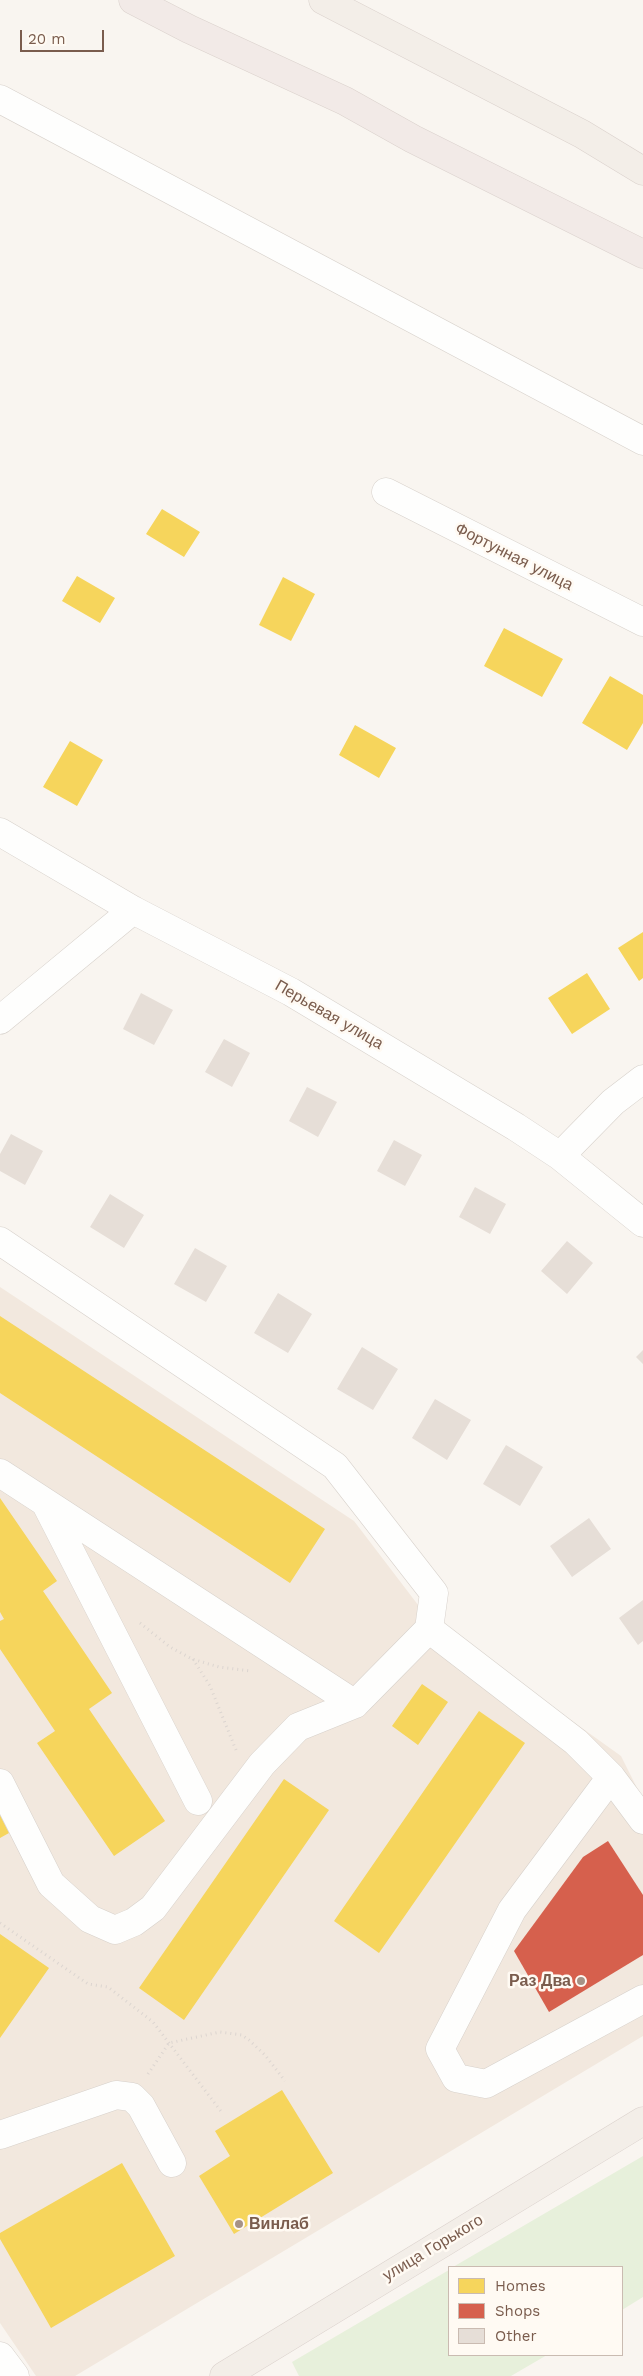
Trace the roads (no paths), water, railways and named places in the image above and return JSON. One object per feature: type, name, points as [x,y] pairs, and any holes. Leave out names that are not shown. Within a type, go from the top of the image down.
[{"type":"highway","points":[[133,0],[189,29],[345,101],[413,139],[643,254]]},
{"type":"main road","points":[[323,0],[582,134],[643,171]]},
{"type":"main road","name":"улица Горького","points":[[224,2376],[643,2121]]},
{"type":"street","points":[[0,99],[643,441]]},
{"type":"street","name":"Фортунная улица","points":[[386,492],[643,622]]},
{"type":"street","name":"Перьевая улица","points":[[0,832],[133,910],[291,992],[560,1156],[643,1223]]},
{"type":"street","points":[[0,1020],[133,910]]},
{"type":"street","points":[[560,1156],[613,1102],[643,1079]]},
{"type":"street","points":[[0,1241],[335,1466],[434,1593],[429,1629],[355,1704],[298,1727],[262,1764],[153,1908],[134,1922],[115,1930],[90,1919],[51,1884],[0,1783]]},
{"type":"street","points":[[0,1472],[355,1704]]},
{"type":"street","points":[[45,1503],[198,1801]]},
{"type":"street","points":[[429,1629],[576,1742],[611,1777],[643,1820]]},
{"type":"street","points":[[611,1777],[512,1910],[440,2049],[456,2078],[486,2084],[643,1999]]},
{"type":"street","points":[[0,2135],[116,2095],[132,2097],[141,2106],[172,2163]]},
{"type":"street","points":[[0,2356],[15,2376]]},
{"type":"place","name":"Раз Два","points":[[581,1981]]},
{"type":"place","name":"Винлаб","points":[[239,2224]]}]
